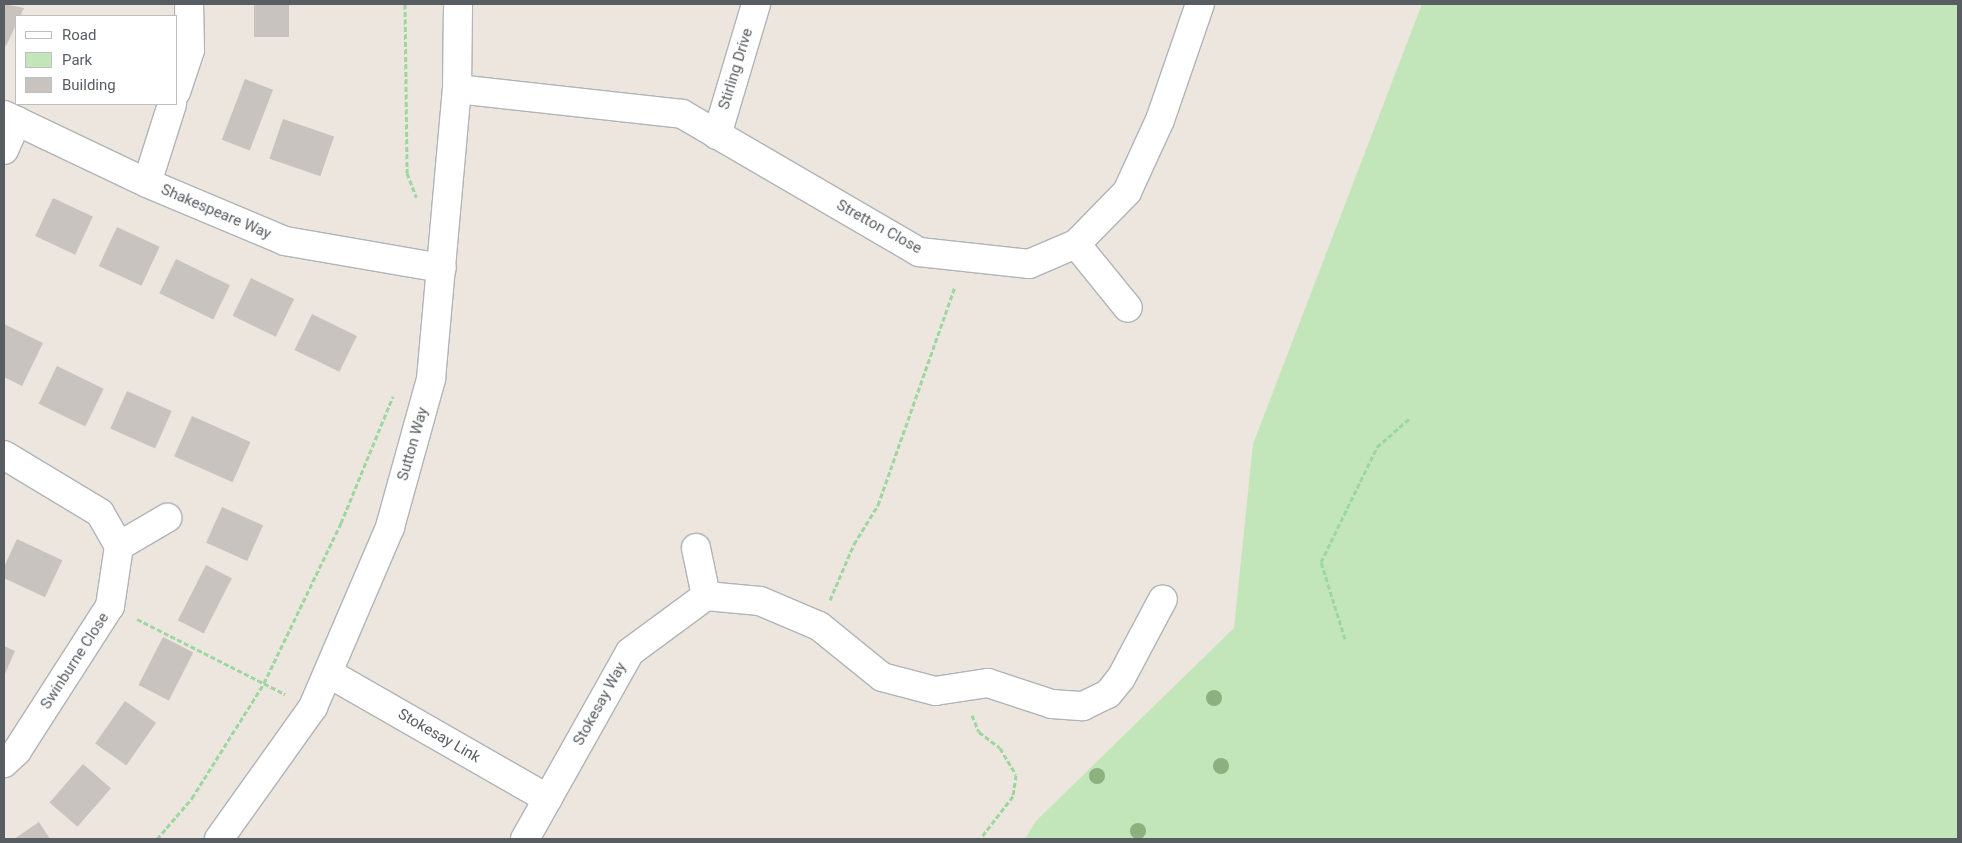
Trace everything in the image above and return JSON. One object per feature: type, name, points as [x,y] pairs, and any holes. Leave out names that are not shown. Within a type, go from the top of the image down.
[{"type":"street","points":[[178,86],[190,50],[189,4]]},
{"type":"street","name":"Sutton Way","points":[[219,839],[313,707],[330,674],[390,526],[431,379],[457,89],[458,4]]},
{"type":"street","name":"Stirling Drive","points":[[717,134],[756,4]]},
{"type":"street","name":"Stretton Close","points":[[457,89],[682,114],[919,252],[1030,264],[1076,244],[1127,192],[1160,120],[1200,4]]},
{"type":"street","points":[[146,183],[172,105]]},
{"type":"street","points":[[4,150],[10,118]]},
{"type":"street","name":"Shakespeare Way","points":[[10,118],[146,183],[285,241],[442,268]]},
{"type":"street","points":[[1076,244],[1128,308]]},
{"type":"street","points":[[4,455],[100,513],[119,546],[167,518]]},
{"type":"street","name":"Swinburne Close","points":[[4,763],[17,751],[110,606],[119,546]]},
{"type":"street","points":[[696,548],[706,596],[760,601],[819,626],[882,677],[935,691],[988,683],[1052,704],[1083,706],[1096,702],[1121,678],[1162,599]]},
{"type":"street","name":"Stokesay Way","points":[[525,839],[630,652],[706,596]]},
{"type":"street","name":"Stokesay Link","points":[[330,674],[548,799]]},
{"type":"path","points":[[405,4],[407,173],[420,208]]},
{"type":"path","points":[[819,626],[854,544],[878,505],[965,258]]},
{"type":"path","points":[[157,839],[192,798],[264,683],[340,523],[397,386]]},
{"type":"path","points":[[1345,639],[1322,562],[1377,447],[1410,418]]},
{"type":"path","points":[[110,606],[313,707]]},
{"type":"path","points":[[960,687],[979,732],[1000,748],[1016,775],[1012,796],[980,839]]},
{"type":"green space","points":[[1422,4],[1958,4],[1958,839],[1025,839],[1036,821],[1234,628],[1253,444]]},
{"type":"building","points":[[4,4],[24,8],[21,15],[15,15],[15,27],[6,46],[4,45]]},
{"type":"building","points":[[254,4],[289,4],[289,37],[254,37]]},
{"type":"building","points":[[245,79],[273,90],[250,150],[222,140]]},
{"type":"building","points":[[283,119],[334,137],[320,176],[269,159]]},
{"type":"building","points":[[53,198],[93,217],[75,255],[35,236]]},
{"type":"building","points":[[117,227],[160,247],[141,286],[99,266]]},
{"type":"building","points":[[176,259],[230,285],[213,319],[159,293]]},
{"type":"building","points":[[251,278],[294,299],[276,337],[233,316]]},
{"type":"building","points":[[312,314],[357,336],[339,372],[294,350]]},
{"type":"building","points":[[4,324],[43,343],[22,386],[4,377]]},
{"type":"building","points":[[57,366],[104,389],[85,427],[39,404]]},
{"type":"building","points":[[127,391],[172,411],[155,448],[110,428]]},
{"type":"building","points":[[192,416],[250,442],[233,482],[174,456]]},
{"type":"building","points":[[222,507],[263,525],[247,561],[206,543]]},
{"type":"building","points":[[17,539],[62,560],[45,597],[4,578],[4,567]]},
{"type":"building","points":[[206,565],[232,578],[204,633],[178,620]]},
{"type":"building","points":[[163,637],[193,652],[169,701],[138,685]]},
{"type":"building","points":[[4,646],[15,651],[4,676]]},
{"type":"building","points":[[125,701],[156,723],[126,765],[95,744]]},
{"type":"building","points":[[83,764],[111,788],[77,827],[50,802]]},
{"type":"building","points":[[39,822],[50,839],[14,839]]}]
